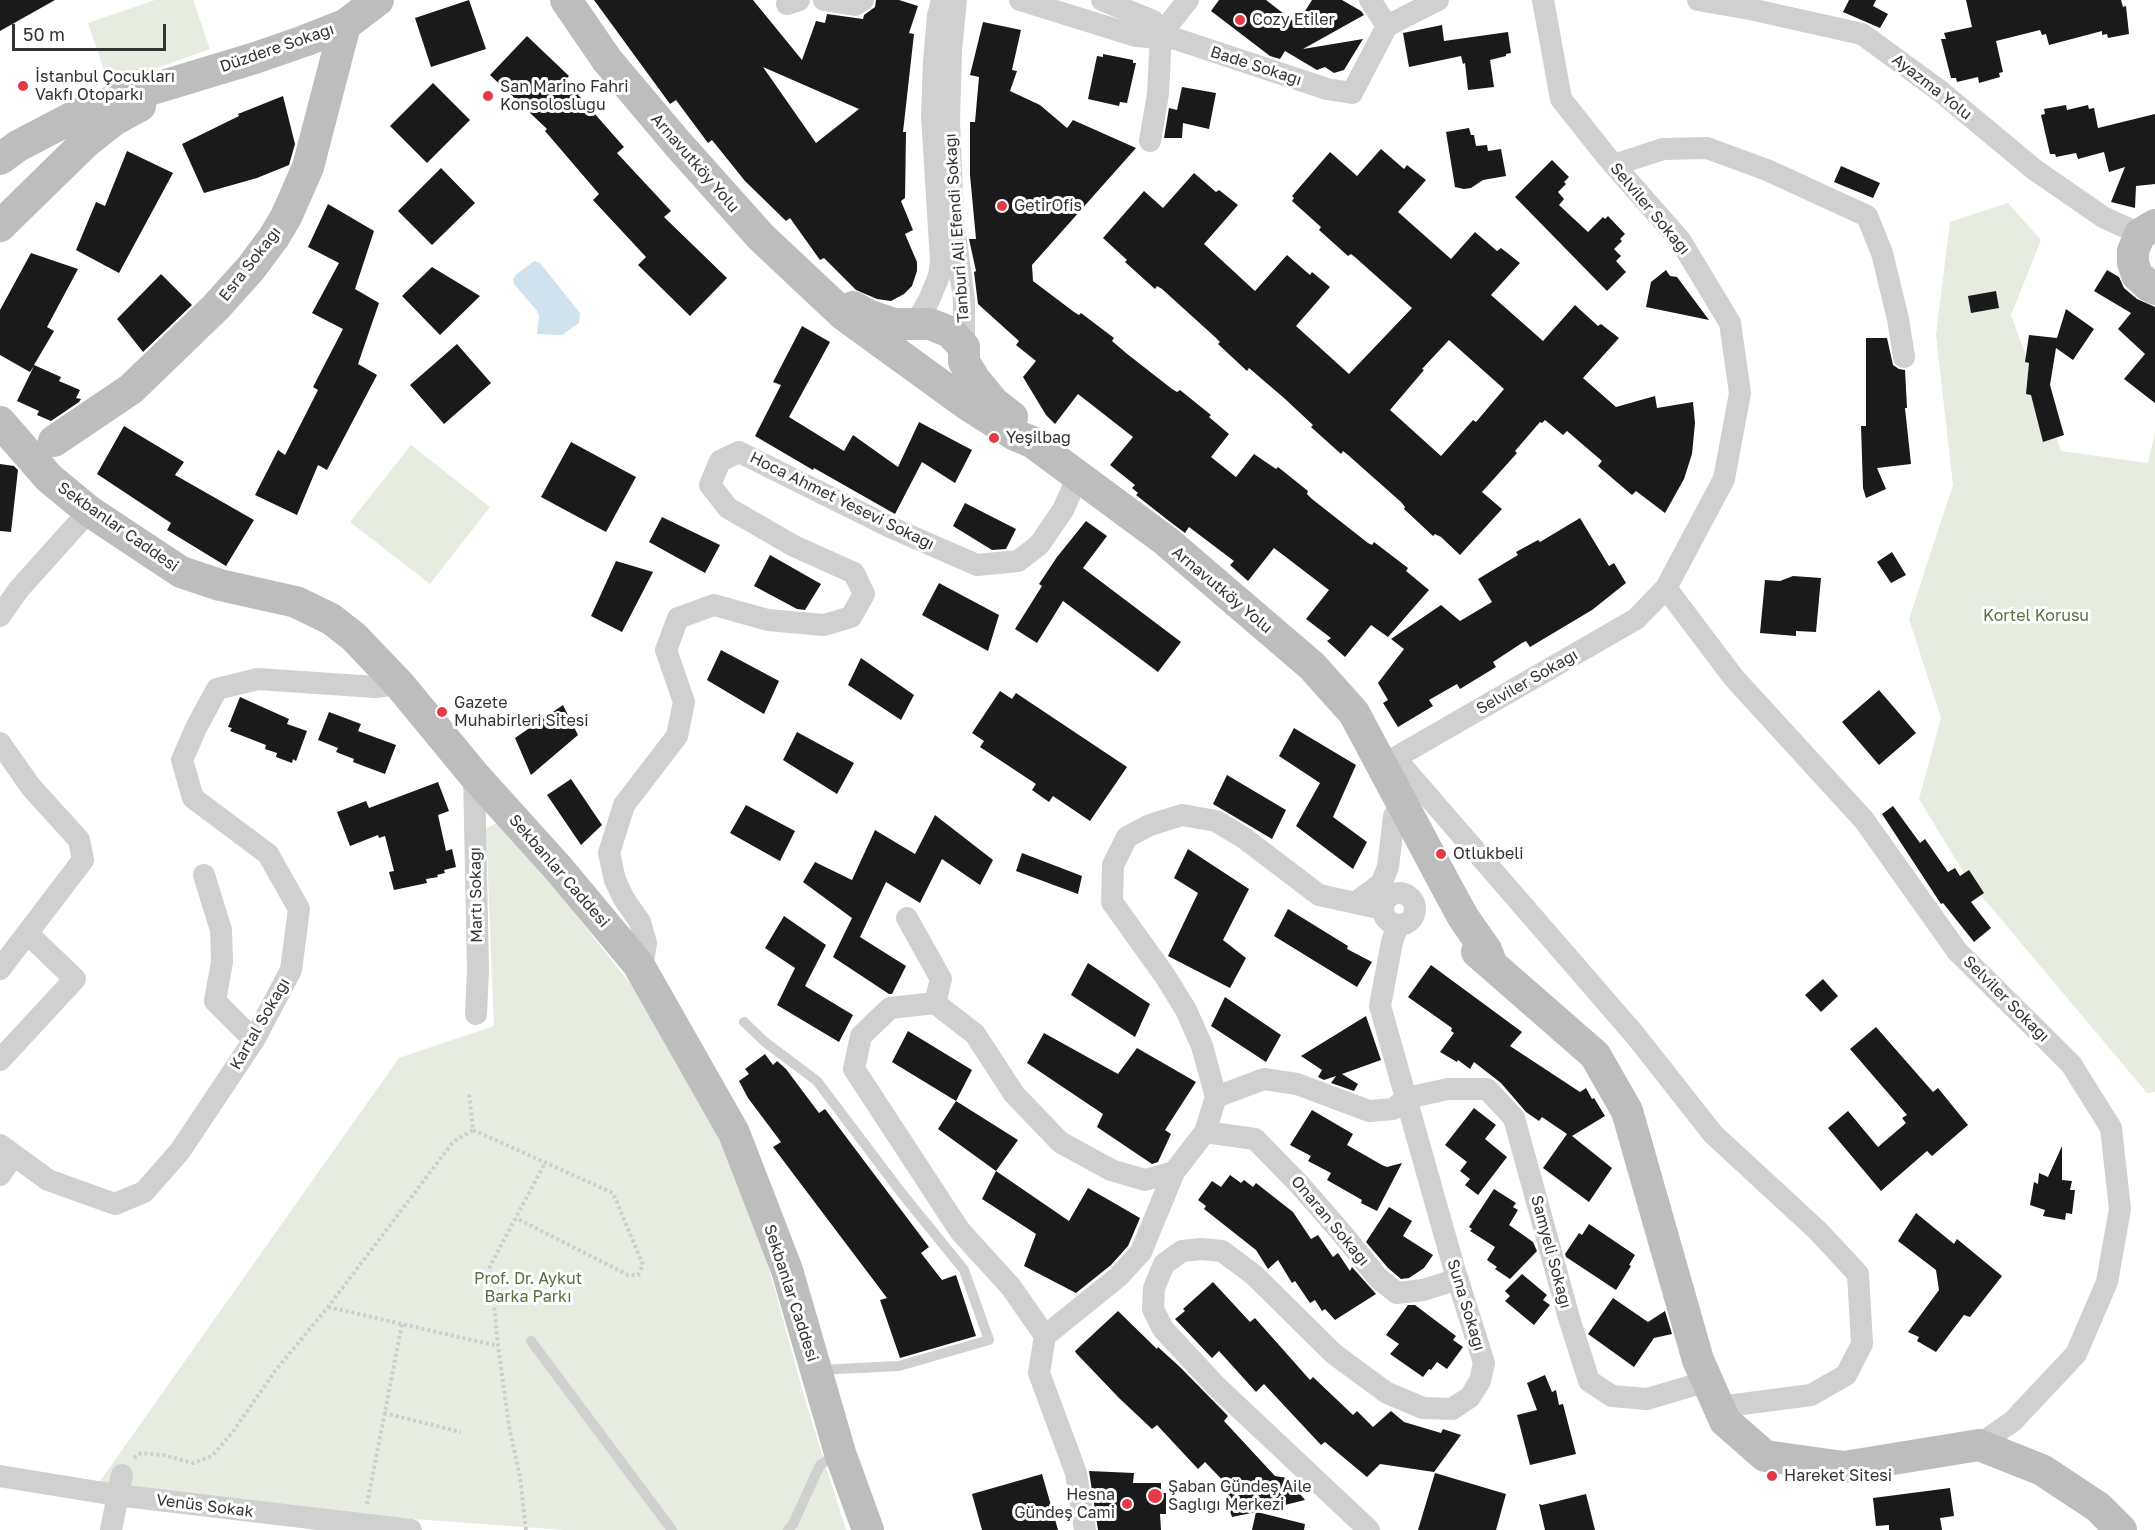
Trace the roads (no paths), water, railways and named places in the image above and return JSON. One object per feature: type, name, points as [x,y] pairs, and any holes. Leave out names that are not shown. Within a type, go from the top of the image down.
[{"type":"main road","points":[[345,25],[378,0]]},
{"type":"main road","name":"Arnavutköy Yolu","points":[[566,0],[607,60],[677,143],[761,237],[815,286]]},
{"type":"main road","name":"Düzdere Sokağı","points":[[208,72],[255,58],[345,25]]},
{"type":"main road","name":"Esra Sokağı","points":[[54,441],[131,389],[216,306],[251,268],[274,237],[286,217],[308,166],[345,25]]},
{"type":"main road","points":[[0,159],[18,146],[81,113],[208,72]]},
{"type":"main road","points":[[0,226],[85,143],[114,120],[208,72]]},
{"type":"main road","points":[[2148,230],[2134,245],[2133,263],[2137,275],[2155,289]]},
{"type":"main road","points":[[815,286],[870,316],[894,324],[930,324],[950,332],[975,380],[994,403],[1025,429],[1032,442]]},
{"type":"main road","points":[[815,286],[846,317],[932,380],[1015,435],[1032,442]]},
{"type":"main road","points":[[907,362],[904,349],[915,324]]},
{"type":"main road","points":[[932,380],[942,380],[952,375],[964,355]]},
{"type":"main road","points":[[6,429],[19,439],[54,441],[49,464],[50,478]]},
{"type":"main road","name":"Sekbanlar Caddesi","points":[[6,429],[50,478],[89,511],[181,572],[220,585],[296,602],[331,620],[354,637],[399,684],[474,775],[558,868],[638,964],[734,1133],[787,1270],[840,1453],[868,1530]]},
{"type":"main road","name":"Arnavutköy Yolu","points":[[1032,442],[1166,541],[1312,666],[1354,713],[1388,762]]},
{"type":"main road","points":[[1388,762],[1394,816],[1413,901]]},
{"type":"main road","points":[[1388,762],[1405,807],[1413,901]]},
{"type":"main road","points":[[1413,901],[1463,917],[1486,950],[1492,965],[1595,1055],[1627,1111],[1698,1360],[1725,1421],[1765,1456],[1844,1467],[1979,1445],[2042,1470],[2098,1507],[2121,1530]]},
{"type":"street","points":[[824,0],[855,6],[863,0]]},
{"type":"street","name":"Tanburi Ali Efendi Sokağı","points":[[915,324],[939,276],[941,261],[932,116],[934,61],[938,16],[942,0]]},
{"type":"street","name":"Tanburi Ali Efendi Sokağı","points":[[956,0],[951,51],[949,122],[953,219],[964,300],[964,355]]},
{"type":"street","name":"Bade Sokağı","points":[[1020,0],[1136,36],[1148,37],[1161,34],[1327,89],[1352,93],[1387,26]]},
{"type":"street","name":"Bade Sokağı","points":[[1102,0],[1153,21],[1161,34]]},
{"type":"street","points":[[1150,141],[1158,94],[1161,34],[1188,0]]},
{"type":"street","points":[[1370,0],[1387,26],[1438,0]]},
{"type":"street","name":"Selviler Sokağı","points":[[1388,762],[1636,619],[1666,588],[1724,479],[1740,393],[1730,323],[1680,240],[1614,165],[1561,99],[1543,0]]},
{"type":"street","name":"Ayazma Yolu","points":[[1698,0],[1862,34],[1940,91],[2036,170],[2103,217],[2148,230]]},
{"type":"street","points":[[1614,165],[1663,149],[1707,148],[1767,170],[1867,216],[1882,253],[1898,319],[1904,357]]},
{"type":"street","name":"Hoca Ahmet Yesevi Sokağı","points":[[638,964],[644,956],[646,943],[640,922],[624,899],[615,880],[609,853],[624,805],[677,736],[684,702],[666,650],[678,618],[714,605],[768,620],[824,625],[851,617],[864,594],[854,573],[794,546],[728,508],[710,485],[720,461],[739,452],[890,526],[977,565],[1018,561],[1039,545],[1063,510],[1078,476]]},
{"type":"street","points":[[0,616],[19,590],[89,511]]},
{"type":"street","name":"Selviler Sokağı","points":[[1666,588],[1734,678],[1864,820],[1957,951],[2071,1064],[2111,1128],[2120,1209],[2108,1282],[2076,1354],[2013,1421],[1979,1445]]},
{"type":"street","name":"Kartal Sokağı","points":[[6,1151],[48,1180],[115,1204],[144,1192],[180,1151],[254,1040],[291,970],[299,909],[268,854],[193,798],[182,760],[217,689],[258,679],[375,687],[399,684]]},
{"type":"street","points":[[0,743],[31,787],[79,840],[83,860],[0,969]]},
{"type":"street","points":[[1388,762],[1635,1035],[1713,1134],[1818,1231],[1858,1274],[1862,1344],[1846,1376],[1810,1395],[1713,1394]]},
{"type":"street","name":"Martı Sokağı","points":[[474,775],[478,970],[476,1014]]},
{"type":"street","points":[[1085,1530],[1076,1473],[1039,1373],[1046,1336],[1118,1277],[1141,1252],[1174,1172],[1205,1132],[1216,1097],[1202,1046],[1186,1010],[1165,976],[1112,902],[1113,865],[1127,837],[1150,825],[1182,815],[1216,821],[1244,838],[1319,895],[1355,903],[1413,901]]},
{"type":"street","points":[[1355,903],[1381,884],[1388,867],[1394,816]]},
{"type":"street","points":[[204,875],[221,930],[222,962],[215,1000],[254,1040]]},
{"type":"street","name":"Suna Sokağı","points":[[1164,1264],[1182,1251],[1201,1249],[1222,1251],[1254,1275],[1334,1354],[1387,1393],[1423,1408],[1452,1409],[1470,1397],[1480,1381],[1484,1363],[1380,1006],[1392,942],[1413,901]]},
{"type":"street","points":[[907,918],[941,979],[935,1004]]},
{"type":"street","points":[[0,1060],[75,979],[27,933]]},
{"type":"street","points":[[1046,1336],[1011,1287],[960,1231],[854,1069],[861,1036],[890,1008],[935,1004],[975,1034],[1014,1094],[1060,1142],[1111,1170],[1145,1180],[1174,1172]]},
{"type":"street","points":[[1216,1097],[1264,1079],[1297,1083],[1369,1111],[1393,1109],[1407,1098]]},
{"type":"street","name":"Samyeli Sokağı","points":[[1407,1098],[1448,1089],[1487,1089],[1514,1118],[1569,1318],[1590,1381],[1612,1396],[1647,1399],[1713,1394]]},
{"type":"street","name":"Onaran Sokağı","points":[[1205,1132],[1255,1139],[1307,1193],[1378,1278],[1397,1293],[1423,1290],[1458,1279]]},
{"type":"street","points":[[0,1175],[6,1151]]},
{"type":"street","points":[[1141,1252],[1164,1264],[1154,1288],[1153,1309],[1163,1329],[1216,1386],[1369,1530]]},
{"type":"street","name":"Venüs Sokak","points":[[0,1476],[119,1485],[377,1528],[411,1530]]},
{"type":"street","points":[[111,1530],[119,1485]]},
{"type":"lane","points":[[744,1022],[765,1042],[817,1080],[900,1191],[964,1270],[989,1340],[899,1366],[816,1370]]},
{"type":"lane","points":[[531,1341],[672,1530]]},
{"type":"lane","points":[[788,1530],[793,1524],[820,1465],[840,1453]]},
{"type":"water","points":[[534,261],[540,263],[580,313],[579,323],[562,335],[537,334],[539,316],[537,311],[514,284],[513,279],[517,274]]},
{"type":"place","name":"Cozy Etiler","points":[[1240,20]]},
{"type":"place","name":"İstanbul Çocukları Vakfı Otoparkı","points":[[23,86]]},
{"type":"place","name":"San Marino Fahri Konsolosluğu","points":[[488,96]]},
{"type":"place","name":"GetirOfis","points":[[1002,206]]},
{"type":"place","name":"Yeşilbağ","points":[[994,438]]},
{"type":"place","name":"Gazete Muhabirleri Sitesi","points":[[442,712]]},
{"type":"place","name":"Otlukbeli","points":[[1441,854]]},
{"type":"place","name":"Hareket Sitesi","points":[[1772,1476]]},
{"type":"place","name":"Şaban Gündeş Aile Sağlığı Merkezi","points":[[1155,1496]]},
{"type":"place","name":"Hesna Gündeş Cami","points":[[1127,1504]]},
{"type":"park label","name":"Kortel Korusu","points":[[2036,616]]},
{"type":"park label","name":"Prof. Dr. Aykut Barka Parkı","points":[[528,1288]]}]
